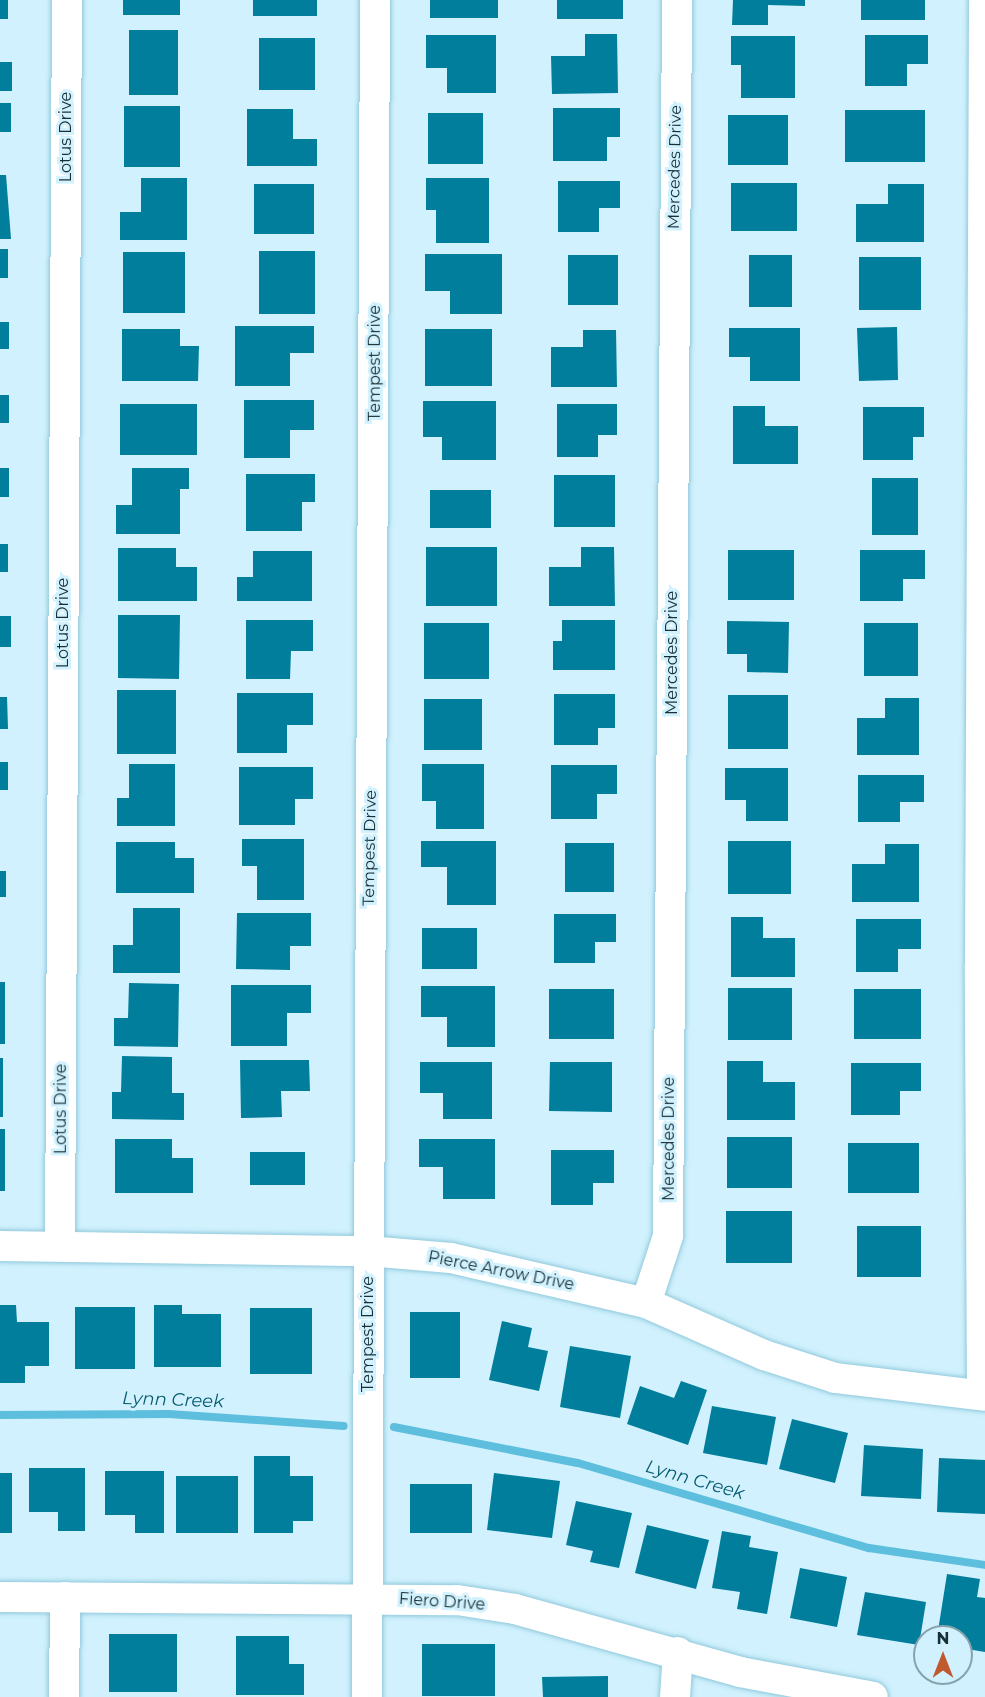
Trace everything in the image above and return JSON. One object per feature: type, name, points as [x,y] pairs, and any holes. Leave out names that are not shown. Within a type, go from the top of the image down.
[{"type":"street","name":"Lotus Drive","points":[[60,1246],[67,0]]},
{"type":"street","name":"Tempest Drive","points":[[366,1697],[368,989],[375,619],[375,0]]},
{"type":"street","name":"Mercedes Drive","points":[[646,1303],[669,1236],[677,0]]},
{"type":"street","points":[[984,0],[980,941],[984,1395]]},
{"type":"street","name":"Pierce Arrow Drive","points":[[0,1246],[368,1251],[451,1258],[646,1303],[764,1355],[835,1378],[984,1395]]},
{"type":"street","name":"Fiero Drive","points":[[0,1597],[367,1597],[457,1600],[515,1609],[678,1652],[740,1671],[873,1697]]},
{"type":"street","points":[[64,1697],[65,1597]]},
{"type":"street","points":[[675,1697],[678,1652]]},
{"type":"building","points":[[0,0],[8,0],[8,19],[0,19]]},
{"type":"building","points":[[123,0],[180,0],[180,15],[123,15]]},
{"type":"building","points":[[253,0],[317,0],[317,16],[253,16]]},
{"type":"building","points":[[430,0],[498,0],[498,18],[430,18]]},
{"type":"building","points":[[557,0],[623,0],[623,19],[557,19]]},
{"type":"building","points":[[733,0],[805,0],[805,6],[768,5],[768,25],[732,25]]},
{"type":"building","points":[[861,0],[925,0],[925,20],[861,20]]},
{"type":"building","points":[[129,30],[178,30],[178,95],[129,95]]},
{"type":"building","points":[[585,34],[617,34],[618,93],[552,94],[551,56],[585,56]]},
{"type":"building","points":[[426,35],[496,35],[496,93],[447,93],[447,68],[426,68]]},
{"type":"building","points":[[865,35],[928,35],[928,64],[907,64],[907,86],[865,86]]},
{"type":"building","points":[[731,36],[795,36],[795,98],[741,98],[741,65],[731,65]]},
{"type":"building","points":[[259,38],[315,38],[315,90],[259,90]]},
{"type":"building","points":[[0,62],[12,62],[12,91],[0,91]]},
{"type":"building","points":[[0,103],[11,103],[11,132],[0,132]]},
{"type":"building","points":[[124,106],[180,106],[180,167],[124,167]]},
{"type":"building","points":[[553,108],[620,108],[620,137],[607,137],[607,161],[553,161]]},
{"type":"building","points":[[247,109],[293,109],[293,139],[317,139],[317,166],[247,166]]},
{"type":"building","points":[[845,110],[925,110],[925,162],[845,162]]},
{"type":"building","points":[[428,113],[483,113],[483,164],[428,164]]},
{"type":"building","points":[[728,115],[788,115],[788,165],[728,165]]},
{"type":"building","points":[[0,175],[6,175],[11,239],[0,239]]},
{"type":"building","points":[[141,178],[187,178],[187,240],[120,240],[120,212],[141,212]]},
{"type":"building","points":[[426,178],[489,178],[489,243],[436,243],[436,210],[426,210]]},
{"type":"building","points":[[558,181],[620,181],[620,208],[599,208],[599,232],[558,232]]},
{"type":"building","points":[[731,183],[797,183],[797,231],[731,231]]},
{"type":"building","points":[[254,184],[314,184],[314,234],[254,234]]},
{"type":"building","points":[[888,184],[924,184],[924,242],[856,242],[856,204],[888,204]]},
{"type":"building","points":[[0,249],[8,249],[8,278],[0,278]]},
{"type":"building","points":[[259,251],[315,251],[315,314],[259,314]]},
{"type":"building","points":[[123,252],[185,252],[185,313],[123,313]]},
{"type":"building","points":[[425,254],[502,254],[502,314],[450,314],[450,291],[425,291]]},
{"type":"building","points":[[568,255],[618,255],[618,305],[568,305]]},
{"type":"building","points":[[749,255],[792,255],[792,307],[749,307]]},
{"type":"building","points":[[859,257],[921,257],[921,310],[859,310]]},
{"type":"building","points":[[0,322],[9,322],[9,349],[0,349]]},
{"type":"building","points":[[235,326],[314,326],[314,353],[290,353],[290,386],[235,386]]},
{"type":"building","points":[[897,327],[898,380],[859,381],[857,328]]},
{"type":"building","points":[[729,328],[800,328],[800,381],[750,381],[750,357],[729,357]]},
{"type":"building","points":[[122,329],[180,329],[180,346],[199,346],[198,381],[122,381]]},
{"type":"building","points":[[425,329],[492,329],[492,386],[425,386]]},
{"type":"building","points":[[583,330],[616,330],[617,387],[551,387],[551,347],[583,347]]},
{"type":"building","points":[[0,395],[9,395],[9,423],[0,423]]},
{"type":"building","points":[[244,400],[314,400],[314,430],[290,430],[290,458],[244,458]]},
{"type":"building","points":[[423,401],[496,401],[496,460],[442,460],[442,437],[423,437]]},
{"type":"building","points":[[120,404],[197,404],[197,455],[120,455]]},
{"type":"building","points":[[557,404],[617,404],[617,435],[598,435],[598,457],[557,457]]},
{"type":"building","points":[[733,406],[765,406],[765,426],[798,426],[798,464],[733,464]]},
{"type":"building","points":[[863,407],[924,407],[924,437],[913,437],[913,460],[863,460]]},
{"type":"building","points":[[0,468],[9,468],[9,497],[0,497]]},
{"type":"building","points":[[132,468],[189,468],[189,489],[180,489],[180,534],[116,534],[116,505],[132,505]]},
{"type":"building","points":[[246,474],[315,474],[315,502],[302,502],[302,531],[246,531]]},
{"type":"building","points":[[554,475],[615,475],[615,527],[554,527]]},
{"type":"building","points":[[872,478],[918,478],[918,535],[872,535]]},
{"type":"building","points":[[430,490],[491,490],[491,528],[430,528]]},
{"type":"building","points":[[0,544],[8,544],[8,572],[0,572]]},
{"type":"building","points":[[426,547],[497,547],[497,606],[426,606]]},
{"type":"building","points":[[581,547],[614,547],[615,606],[549,606],[549,567],[581,567]]},
{"type":"building","points":[[118,548],[176,548],[176,567],[197,567],[197,601],[118,601]]},
{"type":"building","points":[[728,550],[794,550],[794,600],[728,600]]},
{"type":"building","points":[[860,550],[925,550],[925,579],[903,579],[903,601],[860,601]]},
{"type":"building","points":[[253,551],[312,551],[312,601],[237,601],[237,577],[253,577]]},
{"type":"building","points":[[118,615],[180,615],[179,679],[118,678]]},
{"type":"building","points":[[0,616],[11,616],[11,647],[0,647]]},
{"type":"building","points":[[246,620],[313,620],[313,651],[291,651],[290,679],[246,679]]},
{"type":"building","points":[[562,620],[615,620],[615,670],[553,670],[553,641],[562,641]]},
{"type":"building","points":[[727,621],[789,622],[788,673],[747,672],[747,654],[727,654]]},
{"type":"building","points":[[424,623],[489,623],[489,679],[424,679]]},
{"type":"building","points":[[864,623],[918,623],[918,676],[864,676]]},
{"type":"building","points":[[117,690],[176,690],[176,754],[117,754]]},
{"type":"building","points":[[237,693],[313,693],[313,725],[287,725],[287,753],[237,753]]},
{"type":"building","points":[[554,694],[615,694],[615,728],[598,728],[598,745],[554,745]]},
{"type":"building","points":[[728,695],[788,695],[788,749],[728,749]]},
{"type":"building","points":[[0,697],[7,697],[8,729],[0,729]]},
{"type":"building","points":[[885,698],[919,698],[919,755],[857,755],[857,718],[885,718]]},
{"type":"building","points":[[424,699],[482,699],[482,750],[424,750]]},
{"type":"building","points":[[0,762],[8,762],[8,790],[0,790]]},
{"type":"building","points":[[129,764],[175,764],[175,826],[117,826],[117,798],[129,798]]},
{"type":"building","points":[[422,764],[484,764],[484,829],[436,829],[436,801],[422,801]]},
{"type":"building","points":[[551,765],[617,765],[617,794],[597,794],[597,819],[551,819]]},
{"type":"building","points":[[239,767],[313,767],[313,799],[295,799],[295,825],[239,825]]},
{"type":"building","points":[[725,768],[788,768],[788,821],[746,821],[746,800],[725,800]]},
{"type":"building","points":[[858,775],[924,775],[924,802],[900,802],[900,822],[858,822]]},
{"type":"building","points":[[242,839],[304,839],[304,900],[257,900],[257,866],[242,866]]},
{"type":"building","points":[[421,841],[496,841],[496,905],[447,905],[447,867],[421,867]]},
{"type":"building","points":[[728,841],[791,841],[791,894],[728,894]]},
{"type":"building","points":[[116,842],[175,842],[175,858],[194,858],[194,893],[116,893]]},
{"type":"building","points":[[565,843],[614,843],[614,892],[565,892]]},
{"type":"building","points":[[885,844],[919,844],[919,902],[852,902],[852,864],[885,864]]},
{"type":"building","points":[[0,871],[6,871],[6,897],[0,897]]},
{"type":"building","points":[[133,908],[180,908],[180,973],[113,973],[113,945],[133,945]]},
{"type":"building","points":[[237,913],[311,913],[311,946],[290,946],[290,970],[236,969]]},
{"type":"building","points":[[554,914],[616,914],[616,942],[595,942],[595,963],[554,963]]},
{"type":"building","points":[[731,917],[763,917],[763,938],[795,938],[795,977],[731,977]]},
{"type":"building","points":[[856,919],[921,919],[921,949],[898,949],[898,972],[856,972]]},
{"type":"building","points":[[422,928],[477,928],[477,969],[422,969]]},
{"type":"building","points":[[0,982],[5,982],[5,1044],[0,1044]]},
{"type":"building","points":[[129,983],[179,984],[178,1047],[114,1046],[114,1018],[128,1018]]},
{"type":"building","points":[[231,985],[311,985],[311,1013],[287,1013],[287,1046],[231,1046]]},
{"type":"building","points":[[421,986],[495,986],[495,1047],[447,1047],[447,1017],[421,1017]]},
{"type":"building","points":[[728,988],[792,988],[792,1040],[728,1040]]},
{"type":"building","points":[[549,989],[614,989],[614,1039],[549,1039]]},
{"type":"building","points":[[854,989],[921,989],[921,1039],[854,1039]]},
{"type":"building","points":[[122,1056],[172,1057],[172,1093],[184,1093],[184,1120],[112,1119],[112,1092],[121,1092]]},
{"type":"building","points":[[0,1058],[3,1058],[3,1117],[0,1117]]},
{"type":"building","points":[[240,1060],[309,1060],[310,1091],[281,1091],[282,1117],[241,1118]]},
{"type":"building","points":[[727,1061],[763,1061],[763,1082],[795,1082],[795,1120],[727,1120]]},
{"type":"building","points":[[420,1062],[492,1062],[492,1119],[443,1119],[443,1093],[420,1093]]},
{"type":"building","points":[[550,1062],[612,1062],[612,1112],[549,1111]]},
{"type":"building","points":[[851,1063],[921,1063],[921,1091],[900,1091],[900,1115],[851,1115]]},
{"type":"building","points":[[0,1129],[5,1129],[5,1191],[0,1191]]},
{"type":"building","points":[[727,1137],[792,1137],[792,1188],[727,1188]]},
{"type":"building","points":[[115,1139],[172,1139],[172,1158],[193,1158],[193,1193],[115,1193]]},
{"type":"building","points":[[419,1139],[495,1139],[495,1199],[443,1199],[443,1167],[419,1167]]},
{"type":"building","points":[[848,1143],[919,1143],[919,1193],[848,1193]]},
{"type":"building","points":[[551,1150],[614,1150],[614,1183],[593,1183],[593,1205],[551,1205]]},
{"type":"building","points":[[250,1152],[305,1152],[305,1185],[250,1185]]},
{"type":"building","points":[[726,1211],[792,1211],[792,1263],[726,1263]]},
{"type":"building","points":[[857,1226],[921,1226],[921,1277],[857,1277]]},
{"type":"building","points":[[0,1305],[16,1305],[17,1322],[49,1322],[49,1366],[25,1366],[25,1383],[0,1383]]},
{"type":"building","points":[[154,1305],[182,1305],[182,1314],[221,1314],[221,1367],[154,1367]]},
{"type":"building","points":[[75,1307],[135,1307],[135,1369],[75,1369]]},
{"type":"building","points":[[250,1308],[312,1308],[312,1374],[250,1374]]},
{"type":"building","points":[[410,1312],[460,1312],[460,1378],[410,1378]]},
{"type":"building","points":[[502,1321],[532,1328],[528,1347],[548,1351],[539,1391],[489,1380]]},
{"type":"building","points":[[570,1346],[631,1356],[620,1418],[560,1407]]},
{"type":"building","points":[[681,1381],[707,1390],[688,1445],[627,1424],[640,1386],[674,1398]]},
{"type":"building","points":[[712,1406],[776,1417],[767,1465],[703,1453]]},
{"type":"building","points":[[792,1419],[848,1433],[835,1483],[779,1469]]},
{"type":"building","points":[[864,1445],[923,1449],[921,1499],[861,1496]]},
{"type":"building","points":[[254,1456],[290,1456],[290,1476],[313,1476],[313,1521],[293,1521],[293,1533],[254,1533]]},
{"type":"building","points":[[939,1458],[985,1460],[985,1514],[937,1512]]},
{"type":"building","points":[[29,1468],[85,1468],[85,1531],[58,1531],[58,1512],[29,1512]]},
{"type":"building","points":[[105,1471],[164,1471],[164,1533],[135,1533],[135,1515],[105,1515]]},
{"type":"building","points":[[0,1473],[12,1473],[12,1533],[0,1533]]},
{"type":"building","points":[[494,1473],[560,1481],[552,1538],[487,1530]]},
{"type":"building","points":[[176,1476],[238,1476],[238,1533],[176,1533]]},
{"type":"building","points":[[410,1484],[472,1484],[472,1533],[410,1533]]},
{"type":"building","points":[[576,1501],[632,1513],[619,1568],[590,1562],[593,1551],[566,1545]]},
{"type":"building","points":[[647,1525],[709,1540],[696,1589],[635,1573]]},
{"type":"building","points":[[722,1531],[751,1536],[749,1547],[778,1552],[767,1614],[737,1609],[740,1592],[712,1588]]},
{"type":"building","points":[[800,1568],[847,1577],[837,1627],[790,1618]]},
{"type":"building","points":[[947,1574],[980,1579],[977,1597],[985,1598],[985,1652],[973,1650],[973,1625],[939,1625]]},
{"type":"building","points":[[865,1592],[926,1602],[922,1625],[913,1625],[913,1644],[857,1635]]},
{"type":"building","points":[[109,1634],[177,1634],[177,1692],[109,1692]]},
{"type":"building","points":[[236,1636],[289,1636],[289,1664],[304,1664],[304,1695],[236,1695]]},
{"type":"building","points":[[422,1644],[495,1644],[495,1696],[422,1696]]},
{"type":"building","points":[[608,1676],[608,1697],[543,1697],[542,1677]]},
{"type":"waterway","name":"Lynn Creek","points":[[0,1415],[169,1414],[344,1426]]},
{"type":"waterway","name":"Lynn Creek","points":[[394,1427],[578,1463],[869,1548],[985,1565]]}]
